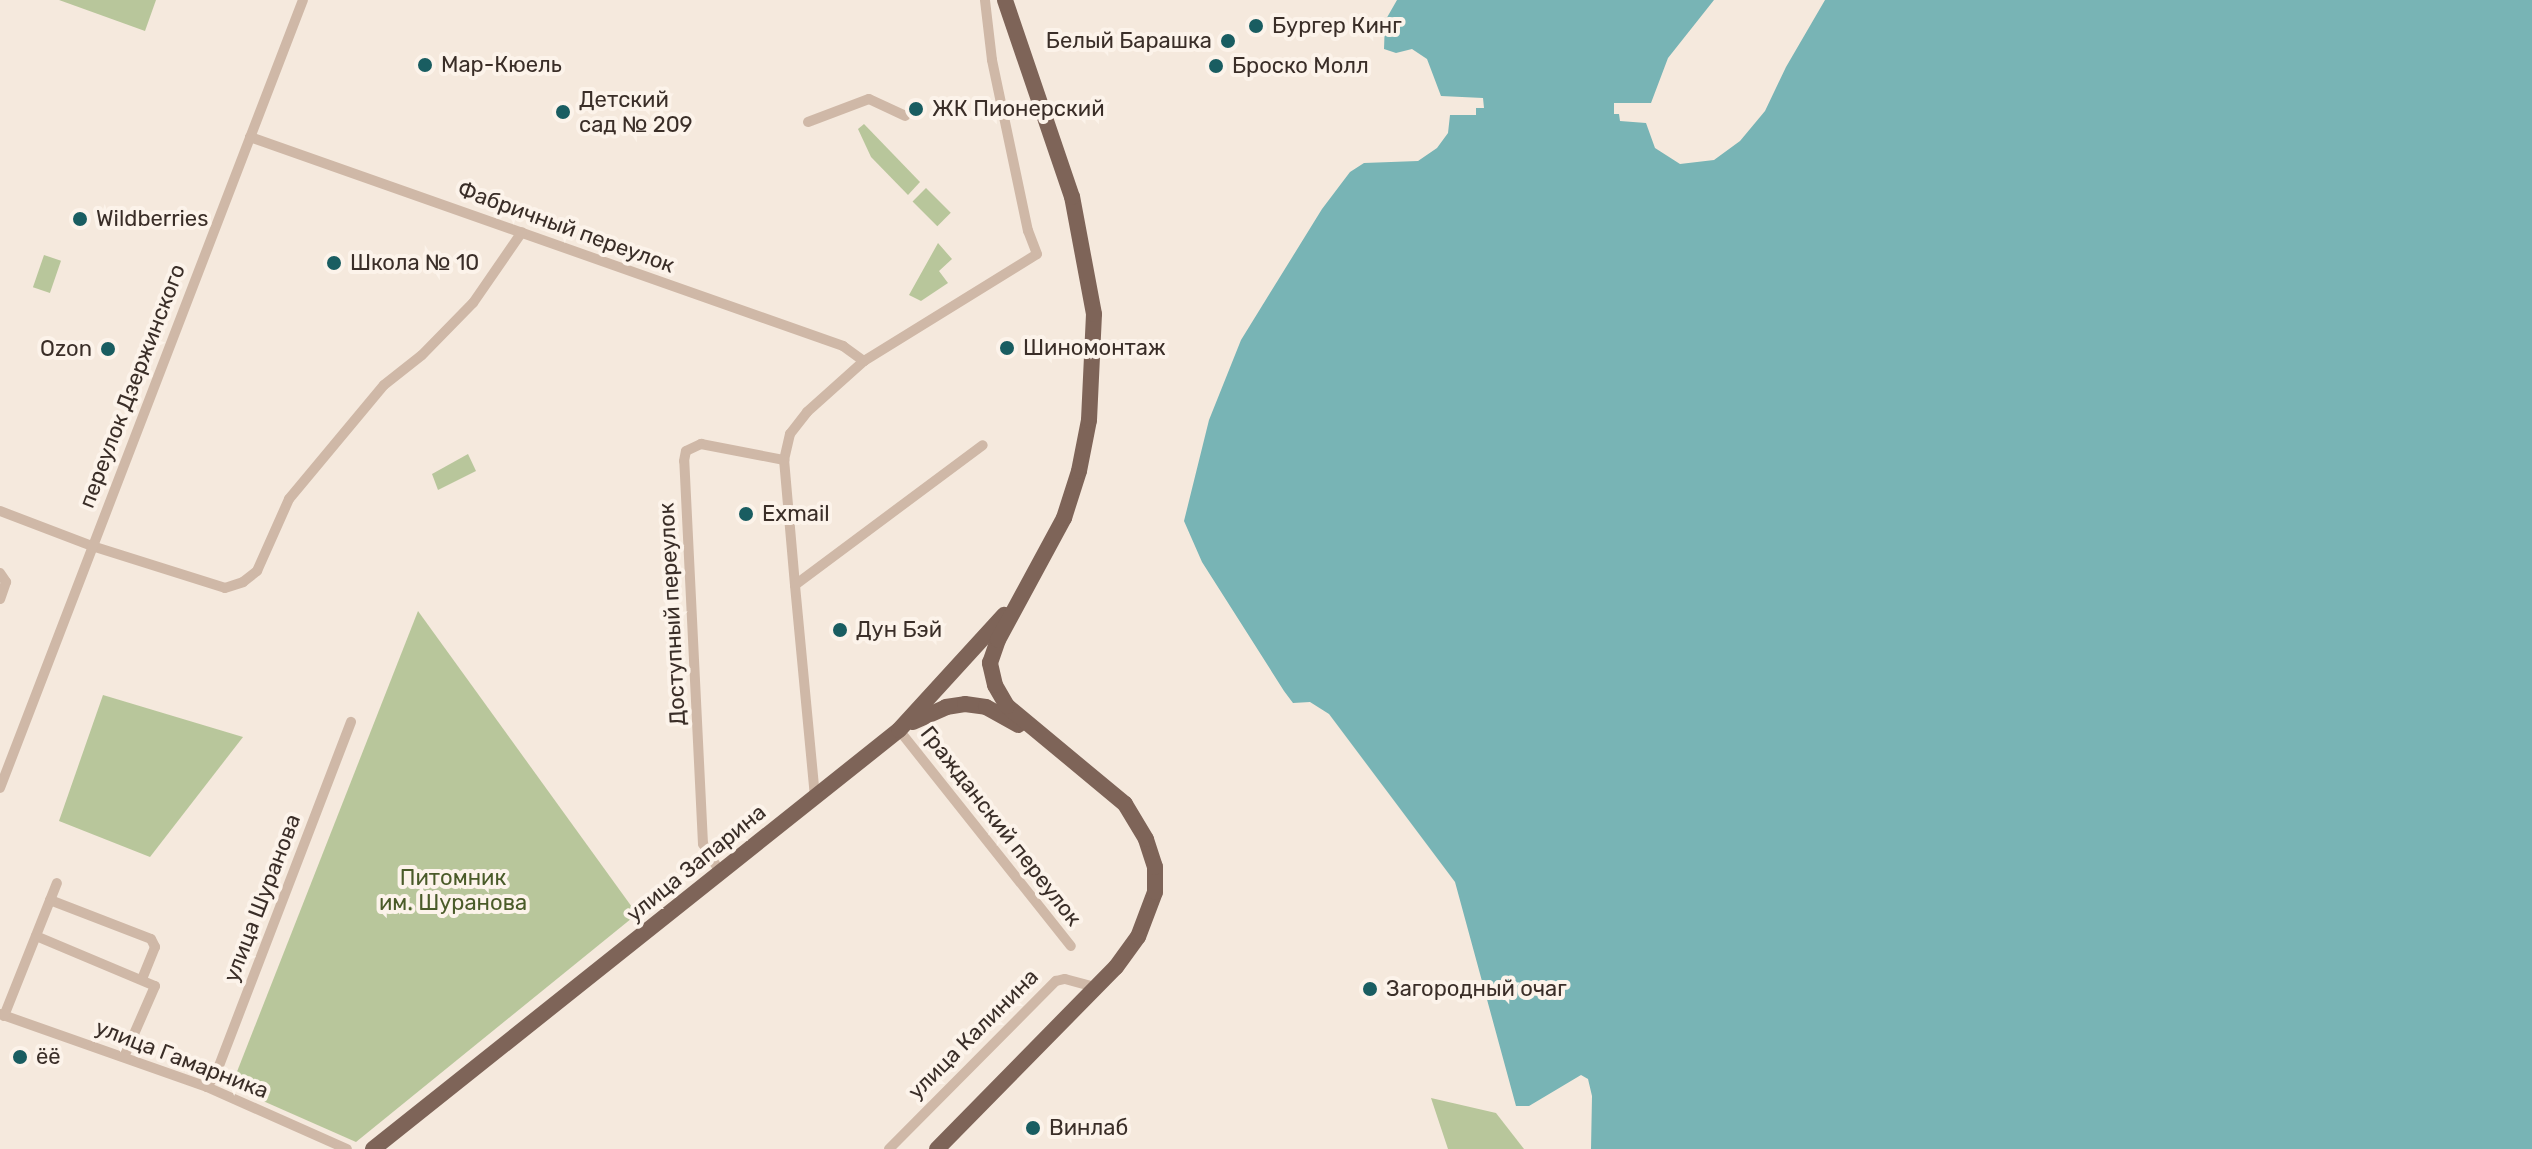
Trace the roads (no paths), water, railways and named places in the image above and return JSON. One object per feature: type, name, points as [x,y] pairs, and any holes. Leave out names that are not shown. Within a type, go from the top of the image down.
[{"type":"main road","points":[[937,1149],[1098,988],[1138,937],[1155,892],[1155,867],[1146,839],[1125,804],[1007,706],[995,685],[990,663],[1025,589],[1064,518],[1079,471],[1089,420],[1094,314],[1072,197],[1006,1]]},
{"type":"main road","name":"улица Запарина","points":[[373,1149],[899,730],[1025,589]]},
{"type":"main road","points":[[899,730],[946,707],[965,704],[986,707],[1060,751]]},
{"type":"street","name":"переулок Дзержинского","points":[[0,788],[5,759],[92,546],[303,0]]},
{"type":"street","points":[[815,797],[784,460],[790,434],[807,412],[864,361],[1037,254],[1028,231],[992,60],[985,0]]},
{"type":"street","points":[[808,122],[869,99],[905,116]]},
{"type":"street","name":"Фабричный переулок","points":[[250,137],[843,346],[864,361]]},
{"type":"street","points":[[0,511],[92,546],[225,588],[243,582],[257,571],[289,499],[384,385],[422,355],[462,316],[522,232]]},
{"type":"street","name":"Доступный переулок","points":[[720,872],[703,844],[684,461],[686,451],[701,444],[784,460]]},
{"type":"street","points":[[795,585],[983,445]]},
{"type":"street","points":[[0,573],[6,582],[0,599]]},
{"type":"street","name":"улица Шуранова","points":[[207,1087],[217,1071],[351,722]]},
{"type":"street","name":"Гражданский переулок","points":[[899,730],[1071,946]]},
{"type":"street","points":[[2,1015],[57,883]]},
{"type":"street","points":[[50,900],[151,939],[155,947],[142,980]]},
{"type":"street","points":[[36,936],[155,986],[124,1057]]},
{"type":"street","name":"улица Калинина","points":[[889,1149],[1056,981],[1065,979],[1098,988]]},
{"type":"street","name":"улица Гамарника","points":[[2,1015],[207,1087],[347,1149]]},
{"type":"water","points":[[1397,0],[1714,0],[1668,58],[1651,103],[1614,103],[1614,114],[1619,114],[1620,121],[1646,123],[1655,148],[1680,164],[1714,160],[1740,141],[1765,111],[1786,67],[1825,0],[2532,0],[2532,1149],[1591,1149],[1592,1096],[1588,1079],[1581,1075],[1529,1106],[1516,1106],[1455,882],[1329,714],[1310,702],[1293,703],[1202,562],[1184,521],[1209,420],[1241,340],[1322,209],[1350,172],[1364,163],[1418,161],[1437,148],[1448,133],[1450,115],[1476,115],[1476,108],[1484,108],[1483,98],[1441,96],[1427,59],[1412,49],[1396,53],[1384,49],[1385,21]]},
{"type":"place","name":"Бургер Кинг","points":[[1256,26]]},
{"type":"place","name":"Белый Барашка","points":[[1228,41]]},
{"type":"place","name":"Мар-Кюель","points":[[425,65]]},
{"type":"place","name":"Броско Молл","points":[[1216,66]]},
{"type":"place","name":"ЖК Пионерский","points":[[916,109]]},
{"type":"place","name":"Детский сад № 209","points":[[563,112]]},
{"type":"place","name":"Wildberries","points":[[80,219]]},
{"type":"place","name":"Школа № 10","points":[[334,263]]},
{"type":"place","name":"Шиномонтаж","points":[[1007,348]]},
{"type":"place","name":"Ozon","points":[[108,349]]},
{"type":"place","name":"Exmail","points":[[746,514]]},
{"type":"place","name":"Дун Бэй","points":[[840,630]]},
{"type":"place","name":"Загородный очаг","points":[[1370,989]]},
{"type":"place","name":"ёё","points":[[20,1057]]},
{"type":"place","name":"Винлаб","points":[[1033,1128]]},
{"type":"park label","name":"Питомник им. Шуранова","points":[[453,890]]}]
